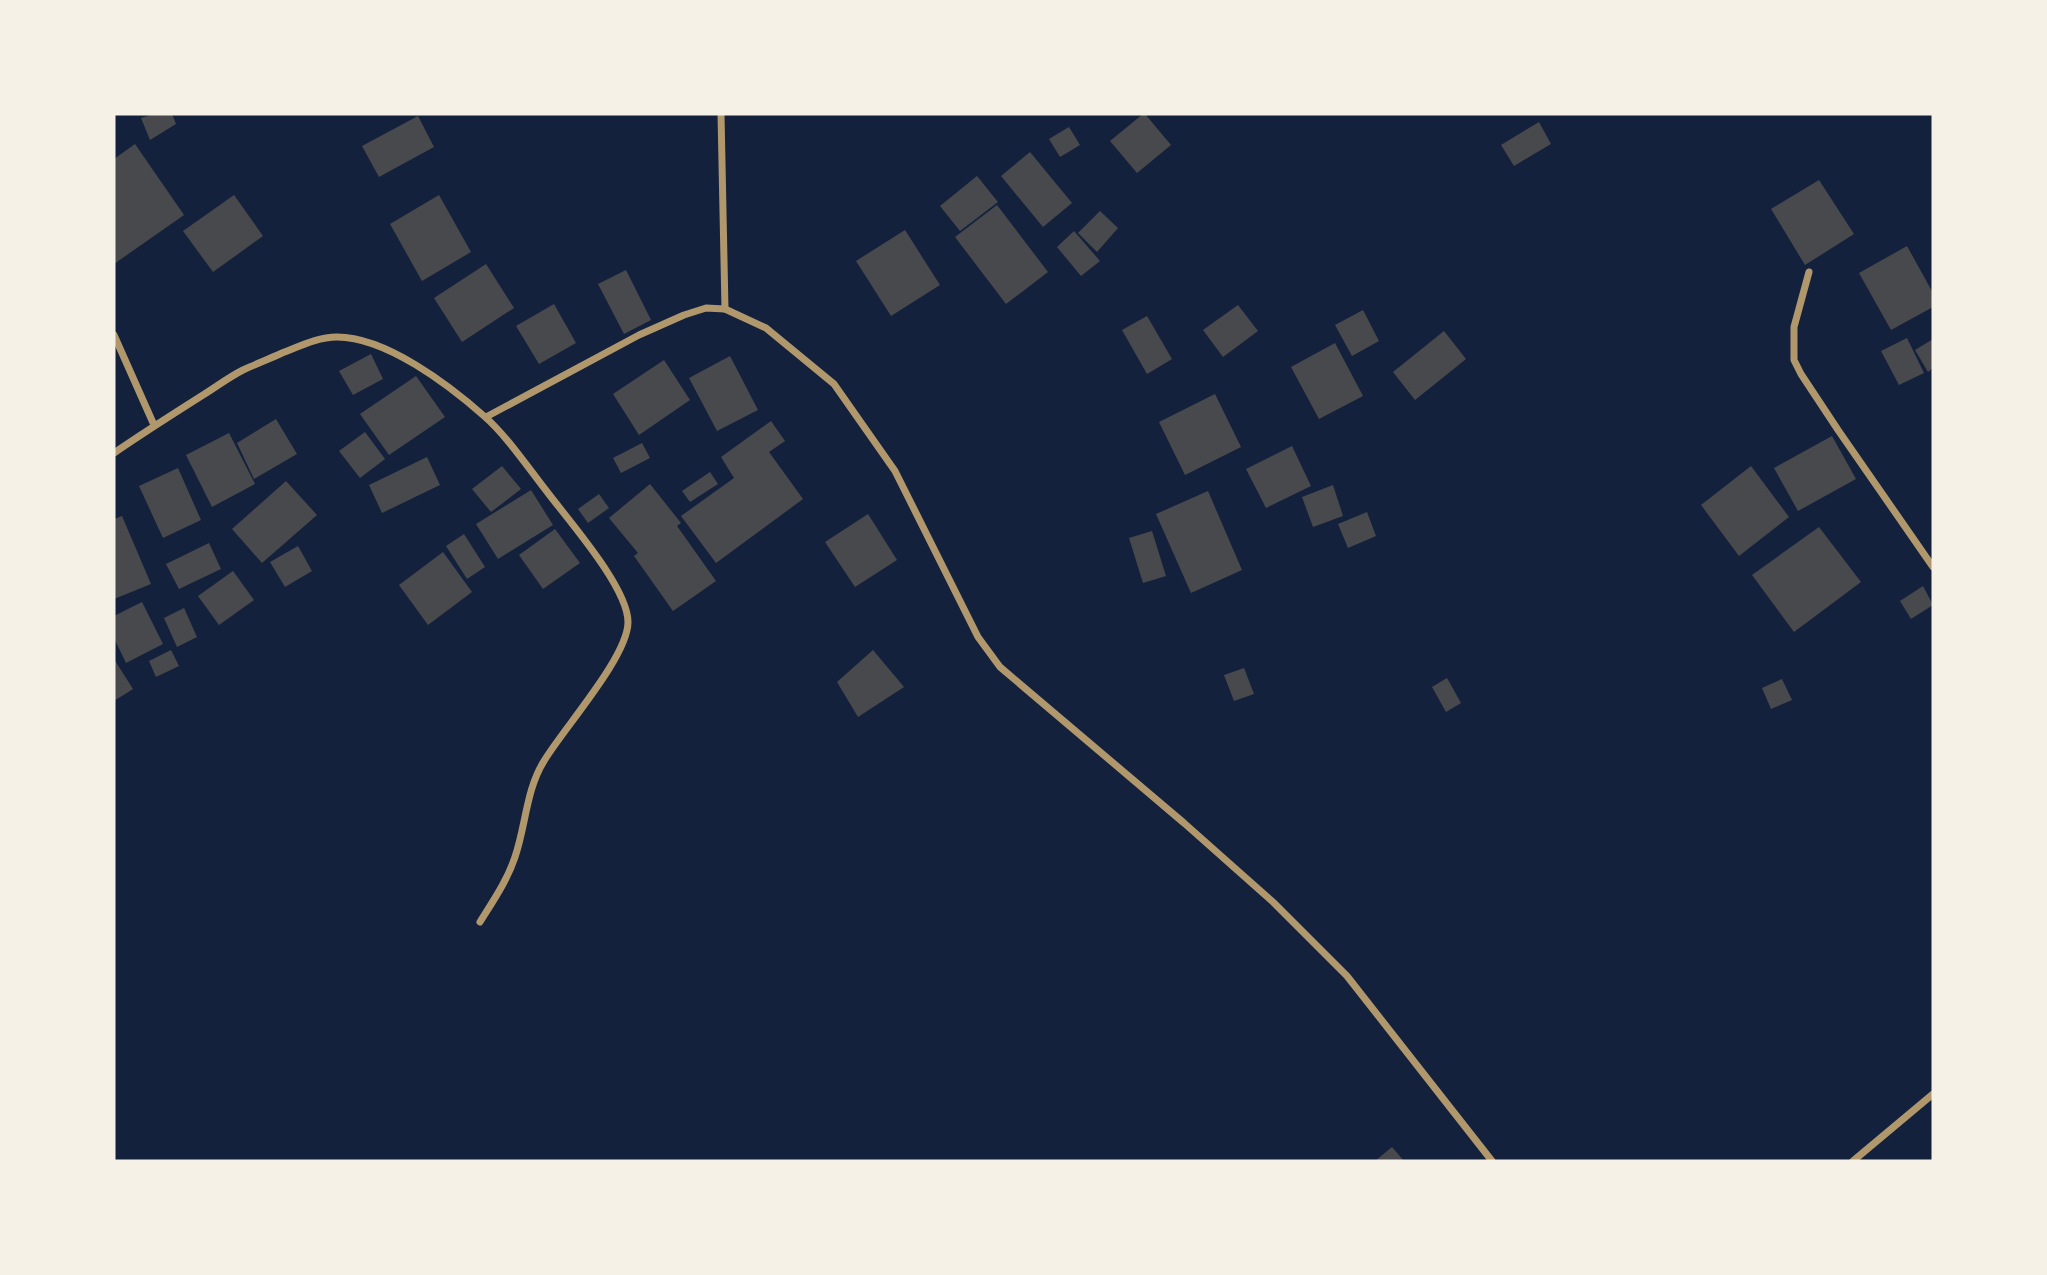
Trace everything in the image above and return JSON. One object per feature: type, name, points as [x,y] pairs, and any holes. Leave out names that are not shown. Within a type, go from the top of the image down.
[{"type":"street","points":[[721,114],[725,309]]},
{"type":"street","points":[[1808,272],[1794,327],[1794,360],[1838,430],[1933,568]]},
{"type":"street","points":[[486,417],[651,330],[706,308],[725,309],[766,328],[834,384],[895,471],[978,637],[1000,667],[1184,822],[1283,911],[1347,976],[1492,1161]]},
{"type":"street","points":[[114,335],[154,425]]},
{"type":"street","points":[[114,453],[242,371],[312,340],[335,336],[362,341],[409,360],[486,417],[534,476],[612,578],[626,606],[627,634],[602,679],[535,778],[515,858],[480,922]]},
{"type":"street","points":[[1853,1161],[1933,1094]]},
{"type":"building","points":[[154,114],[172,114],[176,124],[150,140],[141,118]]},
{"type":"building","points":[[1143,114],[1171,145],[1137,173],[1110,141]]},
{"type":"building","points":[[418,116],[434,147],[379,177],[362,146]]},
{"type":"building","points":[[1539,122],[1551,144],[1514,166],[1501,145]]},
{"type":"building","points":[[1069,127],[1080,145],[1060,157],[1049,139]]},
{"type":"building","points":[[135,144],[184,215],[114,264],[114,159]]},
{"type":"building","points":[[1030,152],[1072,203],[1043,227],[1001,176]]},
{"type":"building","points":[[977,176],[998,202],[960,231],[940,206]]},
{"type":"building","points":[[1819,180],[1854,234],[1805,265],[1771,209]]},
{"type":"building","points":[[234,195],[263,236],[213,272],[183,231]]},
{"type":"building","points":[[439,195],[471,252],[422,281],[390,224]]},
{"type":"building","points":[[997,205],[1048,272],[1006,304],[955,237]]},
{"type":"building","points":[[1100,211],[1118,228],[1097,252],[1078,233]]},
{"type":"building","points":[[905,230],[940,285],[891,316],[856,261]]},
{"type":"building","points":[[1074,231],[1100,261],[1081,276],[1057,247]]},
{"type":"building","points":[[1907,246],[1933,293],[1933,307],[1891,330],[1859,273]]},
{"type":"building","points":[[486,264],[514,308],[462,342],[434,298]]},
{"type":"building","points":[[626,270],[651,320],[624,334],[598,284]]},
{"type":"building","points":[[554,304],[576,343],[539,364],[516,326]]},
{"type":"building","points":[[1238,305],[1258,331],[1223,357],[1203,330]]},
{"type":"building","points":[[1363,310],[1379,341],[1352,356],[1335,325]]},
{"type":"building","points":[[1147,316],[1172,359],[1147,374],[1122,330]]},
{"type":"building","points":[[1444,331],[1466,359],[1415,400],[1393,372]]},
{"type":"building","points":[[1907,338],[1924,373],[1899,385],[1881,351]]},
{"type":"building","points":[[1933,339],[1933,368],[1928,372],[1915,350]]},
{"type":"building","points":[[1335,343],[1363,396],[1319,419],[1291,367]]},
{"type":"building","points":[[371,354],[383,379],[353,395],[339,371]]},
{"type":"building","points":[[730,356],[758,410],[717,431],[689,378]]},
{"type":"building","points":[[664,360],[690,400],[639,435],[613,394]]},
{"type":"building","points":[[416,376],[445,417],[389,455],[360,414]]},
{"type":"building","points":[[1215,394],[1241,447],[1185,475],[1159,422]]},
{"type":"building","points":[[276,419],[297,454],[254,479],[237,443]]},
{"type":"building","points":[[771,421],[785,441],[769,452],[803,499],[716,563],[681,516],[734,478],[721,457]]},
{"type":"building","points":[[365,432],[385,459],[360,478],[339,451]]},
{"type":"building","points":[[229,433],[255,484],[212,507],[186,455]]},
{"type":"building","points":[[1832,436],[1856,479],[1798,511],[1774,468]]},
{"type":"building","points":[[642,443],[650,458],[621,473],[613,458]]},
{"type":"building","points":[[1292,446],[1311,486],[1266,508],[1246,469]]},
{"type":"building","points":[[427,457],[440,485],[382,513],[369,485]]},
{"type":"building","points":[[502,466],[521,489],[491,512],[472,489]]},
{"type":"building","points":[[1751,466],[1789,517],[1739,556],[1701,505]]},
{"type":"building","points":[[178,468],[201,520],[163,538],[139,486]]},
{"type":"building","points":[[710,472],[718,484],[690,502],[682,491]]},
{"type":"building","points":[[286,481],[317,515],[262,563],[232,529]]},
{"type":"building","points":[[650,484],[681,523],[677,526],[716,581],[673,611],[634,556],[638,553],[609,518]]},
{"type":"building","points":[[1333,485],[1343,516],[1313,527],[1302,497]]},
{"type":"building","points":[[531,490],[553,525],[498,559],[476,524]]},
{"type":"building","points":[[1208,491],[1242,570],[1191,593],[1156,514]]},
{"type":"building","points":[[599,494],[609,508],[588,523],[578,509]]},
{"type":"building","points":[[1367,512],[1376,536],[1348,548],[1338,524]]},
{"type":"building","points":[[868,514],[897,560],[855,587],[825,542]]},
{"type":"building","points":[[122,516],[151,584],[114,599],[114,519]]},
{"type":"building","points":[[1819,527],[1861,582],[1794,632],[1752,575]]},
{"type":"building","points":[[555,529],[580,563],[543,589],[519,555]]},
{"type":"building","points":[[1152,531],[1166,576],[1143,583],[1129,538]]},
{"type":"building","points":[[464,534],[485,567],[467,579],[446,546]]},
{"type":"building","points":[[209,543],[221,569],[179,589],[166,564]]},
{"type":"building","points":[[298,546],[312,571],[285,587],[270,562]]},
{"type":"building","points":[[443,552],[472,592],[428,625],[399,585]]},
{"type":"building","points":[[233,571],[254,600],[219,625],[198,596]]},
{"type":"building","points":[[1923,586],[1933,605],[1911,619],[1900,601]]},
{"type":"building","points":[[142,602],[163,644],[126,663],[114,638],[114,616]]},
{"type":"building","points":[[184,608],[197,637],[177,647],[164,618]]},
{"type":"building","points":[[171,650],[179,666],[156,677],[149,661]]},
{"type":"building","points":[[873,650],[904,687],[858,717],[837,682]]},
{"type":"building","points":[[114,659],[133,689],[114,701]]},
{"type":"building","points":[[1244,668],[1254,694],[1234,701],[1224,675]]},
{"type":"building","points":[[1447,678],[1461,703],[1446,712],[1432,687]]},
{"type":"building","points":[[1782,679],[1792,700],[1771,709],[1762,688]]},
{"type":"building","points":[[1392,1147],[1404,1161],[1375,1161]]}]
